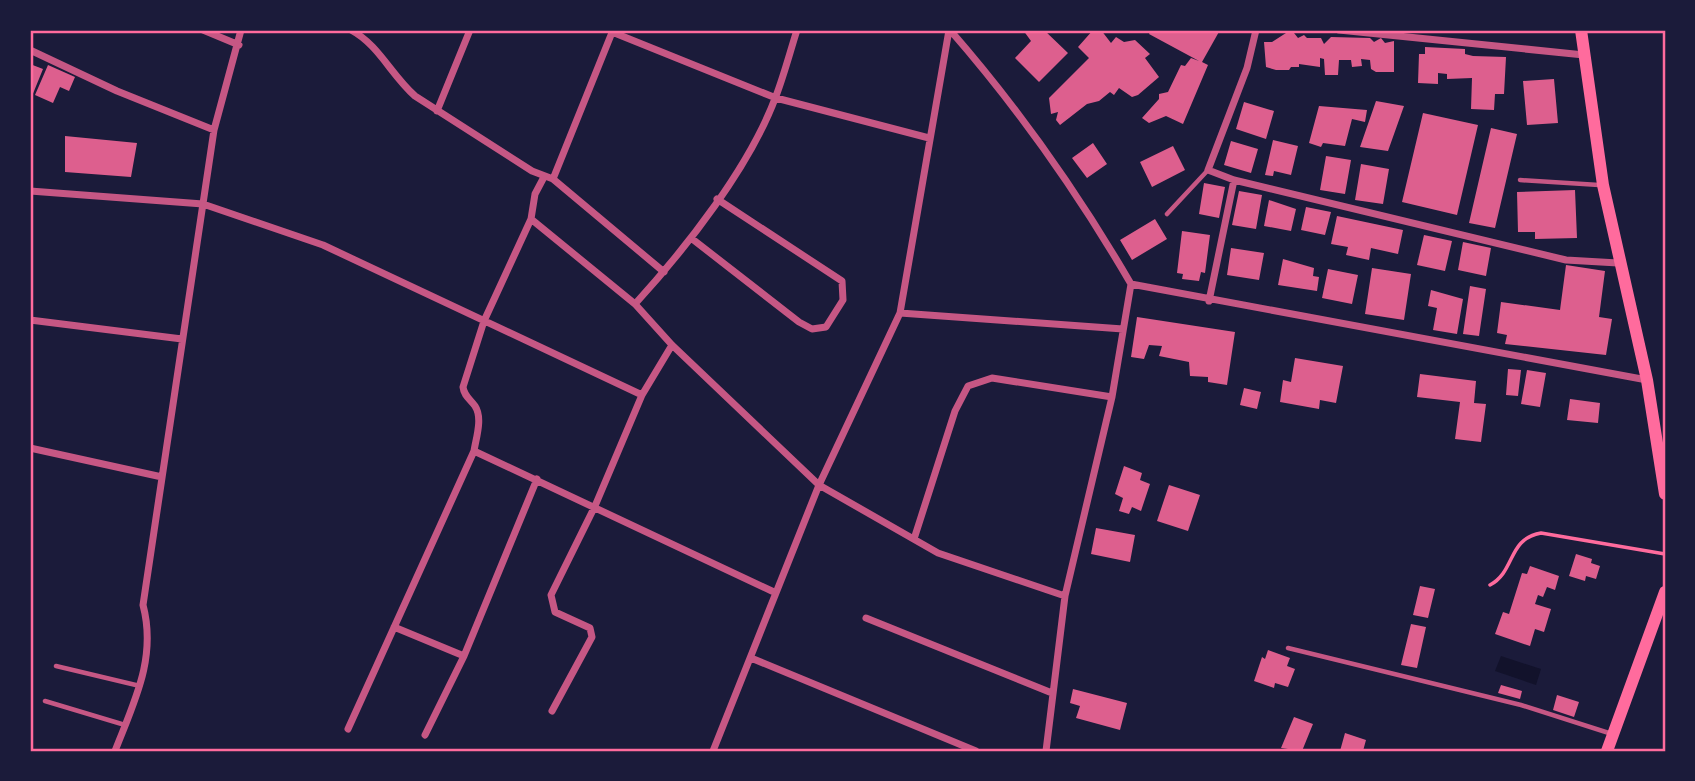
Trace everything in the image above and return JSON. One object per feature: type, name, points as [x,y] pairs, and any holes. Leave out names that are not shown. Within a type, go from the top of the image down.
[{"type":"main road","points":[[1581,30],[1603,185],[1618,263],[1647,380],[1665,494]]},
{"type":"main road","points":[[1606,751],[1665,592]]},
{"type":"street","points":[[203,30],[239,45]]},
{"type":"street","points":[[115,751],[140,686],[150,635],[143,605],[182,339],[214,130],[241,30]]},
{"type":"street","points":[[351,30],[368,39],[403,86],[437,111],[549,178],[664,272]]},
{"type":"street","points":[[368,39],[371,30]]},
{"type":"street","points":[[437,111],[470,30]]},
{"type":"street","points":[[635,304],[691,239],[748,153],[776,98],[797,30]]},
{"type":"street","points":[[713,751],[751,658],[774,592],[819,485],[900,313],[949,30]]},
{"type":"street","points":[[949,30],[998,85],[1056,164],[1131,284],[1112,397],[1065,596],[1045,751]]},
{"type":"street","points":[[1256,30],[1247,68],[1208,170],[1234,180],[1566,260],[1618,263]]},
{"type":"street","points":[[1339,30],[1584,55]]},
{"type":"street","points":[[348,729],[474,451],[478,427],[477,409],[464,393],[463,387],[484,321],[531,219],[535,194],[549,178],[613,31],[776,98],[929,138]]},
{"type":"street","points":[[30,50],[117,91],[214,130]]},
{"type":"street","points":[[1209,301],[1234,180]]},
{"type":"street","points":[[30,191],[203,204],[323,245],[642,395]]},
{"type":"street","points":[[691,239],[812,330],[826,327],[844,295],[842,281],[717,199]]},
{"type":"street","points":[[531,219],[635,304],[672,345],[819,485],[938,553],[1065,596]]},
{"type":"street","points":[[1131,284],[1209,301],[1647,380]]},
{"type":"street","points":[[900,313],[1123,329]]},
{"type":"street","points":[[30,320],[182,339]]},
{"type":"street","points":[[552,712],[593,637],[590,628],[555,612],[551,595],[596,506],[642,395],[672,345]]},
{"type":"street","points":[[914,539],[955,411],[968,386],[992,377],[1112,397]]},
{"type":"street","points":[[30,448],[162,477]]},
{"type":"street","points":[[474,451],[596,506],[774,592]]},
{"type":"street","points":[[425,735],[464,656],[537,479]]},
{"type":"street","points":[[866,618],[1052,693]]},
{"type":"street","points":[[394,627],[464,656]]},
{"type":"street","points":[[751,658],[976,751]]},
{"type":"lane","points":[[1167,214],[1208,170]]},
{"type":"lane","points":[[1520,180],[1603,185]]},
{"type":"lane","points":[[1288,648],[1521,705],[1613,734]]},
{"type":"lane","points":[[56,666],[140,686]]},
{"type":"lane","points":[[45,701],[125,725]]},
{"type":"path","points":[[1490,585],[1500,579],[1517,546],[1527,536],[1541,533],[1665,554]]},
{"type":"shaded area","points":[[1501,656],[1541,669],[1536,685],[1495,671]]},
{"type":"building","points":[[1023,30],[1044,30],[1068,53],[1039,82],[1015,58],[1031,41]]},
{"type":"building","points":[[1093,30],[1101,30],[1111,43],[1116,37],[1124,42],[1135,40],[1150,54],[1145,58],[1159,77],[1132,97],[1119,88],[1114,95],[1110,92],[1099,101],[1087,104],[1060,125],[1056,120],[1058,112],[1051,114],[1049,98],[1089,58],[1078,47]]},
{"type":"building","points":[[1151,30],[1220,30],[1202,62],[1208,65],[1183,124],[1166,116],[1149,123],[1142,118],[1159,99],[1159,94],[1168,92],[1181,65],[1185,66],[1191,58],[1199,61],[1149,34]]},
{"type":"building","points":[[1481,30],[1519,30],[1512,33],[1482,33]]},
{"type":"building","points":[[1286,33],[1294,33],[1298,38],[1304,35],[1307,38],[1321,38],[1324,44],[1331,37],[1370,38],[1374,42],[1381,38],[1385,43],[1394,41],[1394,72],[1376,72],[1371,69],[1370,60],[1361,59],[1362,66],[1352,67],[1351,60],[1339,60],[1338,75],[1325,75],[1324,59],[1320,58],[1320,67],[1299,64],[1299,67],[1291,67],[1289,70],[1276,70],[1266,67],[1264,42],[1272,42]]},
{"type":"building","points":[[1425,47],[1465,49],[1465,54],[1473,56],[1506,57],[1504,94],[1495,94],[1494,110],[1471,109],[1472,78],[1447,79],[1447,74],[1438,73],[1438,84],[1418,83],[1419,54],[1425,54]]},
{"type":"building","points":[[30,64],[43,69],[30,101]]},
{"type":"building","points":[[48,65],[75,77],[69,91],[60,87],[53,103],[35,95]]},
{"type":"building","points":[[1554,79],[1558,123],[1527,125],[1523,81]]},
{"type":"building","points":[[1376,101],[1404,106],[1388,151],[1360,147]]},
{"type":"building","points":[[1244,102],[1274,111],[1266,139],[1236,129]]},
{"type":"building","points":[[1319,106],[1367,110],[1365,122],[1352,119],[1345,146],[1323,143],[1321,147],[1309,143]]},
{"type":"building","points":[[1423,113],[1478,125],[1457,215],[1402,202]]},
{"type":"building","points":[[1491,128],[1517,134],[1495,228],[1469,223]]},
{"type":"building","points":[[65,136],[137,143],[131,177],[65,172]]},
{"type":"building","points":[[1273,140],[1298,146],[1291,175],[1274,171],[1273,176],[1265,175]]},
{"type":"building","points":[[1231,141],[1258,149],[1251,173],[1224,165]]},
{"type":"building","points":[[1093,143],[1107,164],[1087,178],[1072,158]]},
{"type":"building","points":[[1173,146],[1185,170],[1152,187],[1140,162]]},
{"type":"building","points":[[1326,156],[1351,160],[1345,194],[1320,190]]},
{"type":"building","points":[[1361,164],[1389,169],[1383,204],[1355,200]]},
{"type":"building","points":[[1204,183],[1225,187],[1219,218],[1199,214]]},
{"type":"building","points":[[1575,190],[1577,238],[1535,239],[1535,232],[1518,232],[1517,192]]},
{"type":"building","points":[[1239,191],[1262,195],[1256,229],[1232,225]]},
{"type":"building","points":[[1269,200],[1296,209],[1291,231],[1264,226]]},
{"type":"building","points":[[1306,207],[1331,212],[1325,235],[1301,230]]},
{"type":"building","points":[[1337,216],[1403,230],[1398,254],[1371,248],[1369,260],[1346,255],[1348,247],[1331,244]]},
{"type":"building","points":[[1155,219],[1167,239],[1132,260],[1120,240]]},
{"type":"building","points":[[1182,231],[1210,235],[1205,273],[1201,272],[1199,281],[1182,279],[1183,274],[1177,273]]},
{"type":"building","points":[[1424,235],[1452,241],[1445,271],[1417,265]]},
{"type":"building","points":[[1463,242],[1491,248],[1486,276],[1458,270]]},
{"type":"building","points":[[1231,248],[1264,253],[1259,280],[1227,275]]},
{"type":"building","points":[[1283,259],[1314,268],[1313,276],[1319,277],[1317,291],[1278,285]]},
{"type":"building","points":[[1566,265],[1605,271],[1599,317],[1612,319],[1606,355],[1505,344],[1507,335],[1497,333],[1501,302],[1560,310]]},
{"type":"building","points":[[1372,268],[1411,274],[1404,320],[1365,314]]},
{"type":"building","points":[[1328,269],[1358,275],[1352,304],[1322,298]]},
{"type":"building","points":[[1470,286],[1486,289],[1479,336],[1463,334]]},
{"type":"building","points":[[1431,290],[1463,299],[1457,334],[1433,330],[1437,308],[1428,306]]},
{"type":"building","points":[[1137,317],[1235,332],[1227,385],[1208,382],[1208,377],[1190,376],[1189,362],[1159,356],[1162,346],[1149,345],[1144,359],[1131,357]]},
{"type":"building","points":[[1295,358],[1343,366],[1336,403],[1320,400],[1319,409],[1280,402],[1283,380],[1291,382]]},
{"type":"building","points":[[1508,369],[1521,370],[1518,396],[1506,395]]},
{"type":"building","points":[[1527,370],[1546,373],[1540,407],[1521,404]]},
{"type":"building","points":[[1420,374],[1476,381],[1474,403],[1486,404],[1481,442],[1455,439],[1460,402],[1417,397]]},
{"type":"building","points":[[1244,388],[1261,392],[1257,409],[1240,405]]},
{"type":"building","points":[[1570,399],[1600,403],[1598,423],[1567,420]]},
{"type":"building","points":[[1124,466],[1142,473],[1140,480],[1150,484],[1141,511],[1132,507],[1129,514],[1119,511],[1123,498],[1115,494]]},
{"type":"building","points":[[1169,485],[1200,495],[1188,531],[1157,521]]},
{"type":"building","points":[[1096,528],[1135,535],[1130,562],[1091,554]]},
{"type":"building","points":[[1576,554],[1592,559],[1591,563],[1600,566],[1596,579],[1586,576],[1585,581],[1569,576]]},
{"type":"building","points":[[1530,566],[1559,576],[1555,590],[1547,587],[1543,597],[1538,595],[1535,604],[1551,609],[1544,632],[1535,629],[1530,646],[1495,634],[1503,612],[1509,614],[1522,573],[1527,574]]},
{"type":"building","points":[[1420,586],[1435,589],[1428,618],[1413,615]]},
{"type":"building","points":[[1411,624],[1426,627],[1417,668],[1401,665]]},
{"type":"building","points":[[1268,650],[1290,658],[1287,666],[1295,669],[1288,687],[1275,683],[1274,688],[1254,681],[1262,657],[1265,659]]},
{"type":"building","points":[[1501,685],[1522,691],[1520,699],[1498,693]]},
{"type":"building","points":[[1073,689],[1127,703],[1120,730],[1076,718],[1080,706],[1070,703]]},
{"type":"building","points":[[1557,695],[1579,702],[1574,717],[1553,710]]},
{"type":"building","points":[[1294,717],[1313,724],[1302,751],[1281,748]]},
{"type":"building","points":[[1345,733],[1366,740],[1363,751],[1340,751]]}]
